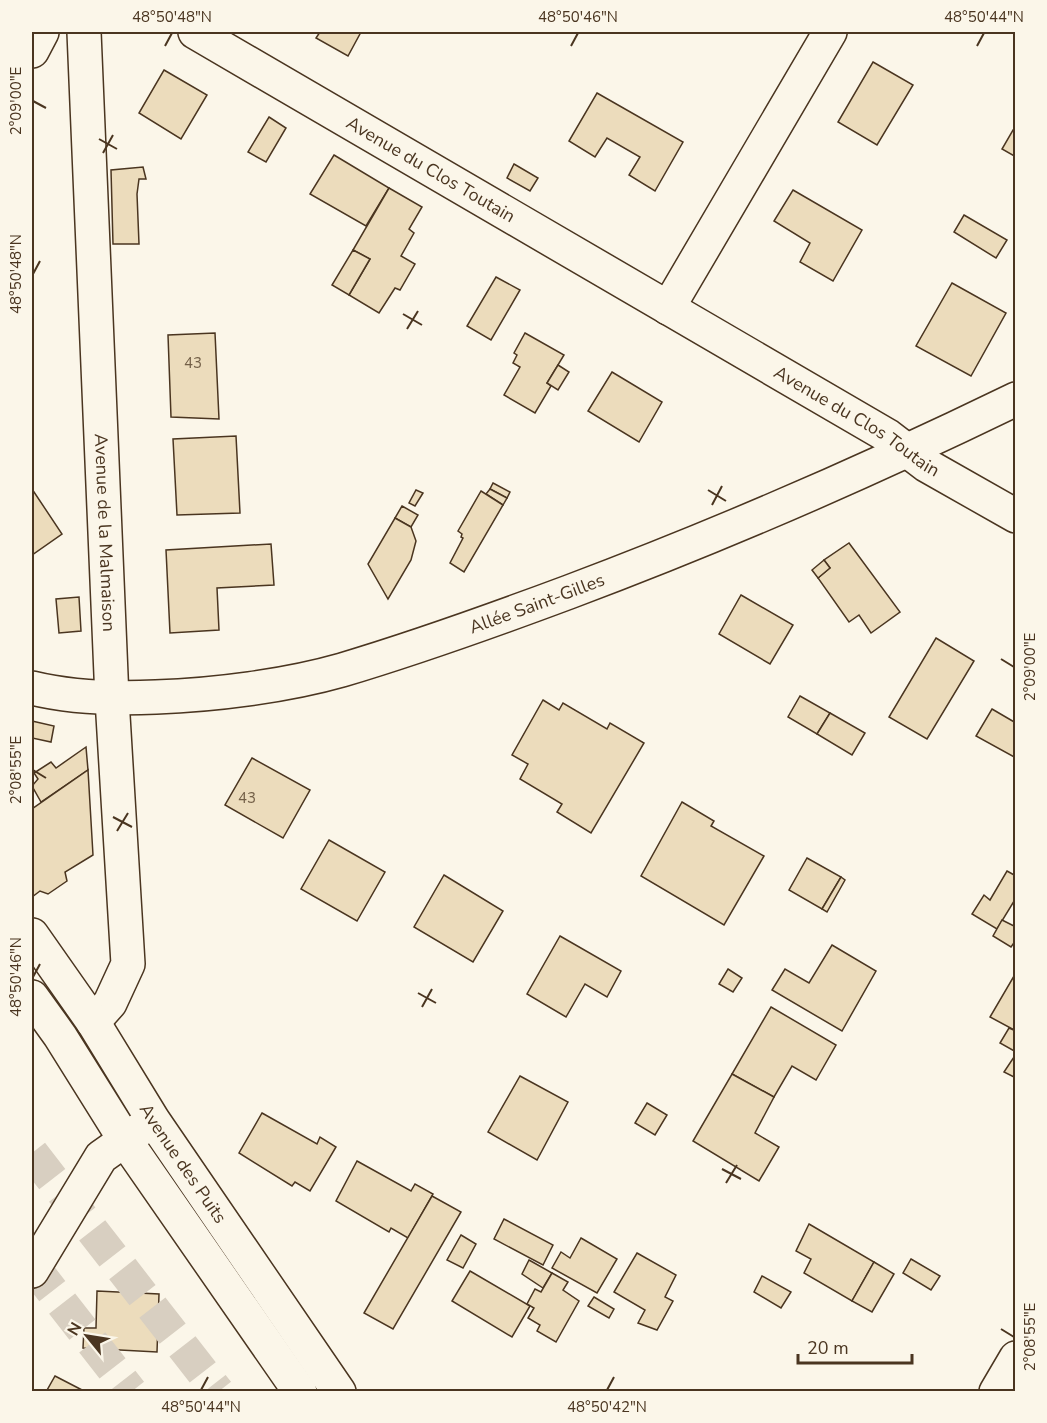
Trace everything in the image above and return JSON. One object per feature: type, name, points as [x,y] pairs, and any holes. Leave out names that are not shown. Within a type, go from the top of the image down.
[{"type":"street","points":[[32,51],[42,32]]},
{"type":"street","name":"Avenue de la Malmaison","points":[[84,32],[112,699],[128,964],[110,1003],[93,1022]]},
{"type":"street","name":"Avenue du Clos Toutain","points":[[195,32],[888,436],[926,465],[1016,516]]},
{"type":"street","points":[[668,308],[830,32]]},
{"type":"street","name":"Allée Saint-Gilles","points":[[32,688],[60,695],[112,699],[190,696],[269,685],[340,670],[480,625],[650,562],[909,451],[1016,399]]},
{"type":"street","name":"Avenue des Puits","points":[[32,935],[93,1022],[153,1120],[339,1392]]},
{"type":"street","name":"Avenue des Puits","points":[[32,997],[60,1036],[125,1140],[300,1392]]},
{"type":"street","points":[[32,1271],[101,1157],[153,1120]]},
{"type":"street","points":[[996,1392],[1016,1358]]},
{"type":"building","points":[[320,32],[361,32],[348,56],[316,38]]},
{"type":"building","points":[[873,62],[913,85],[877,145],[838,122]]},
{"type":"building","points":[[164,70],[207,95],[181,139],[139,113]]},
{"type":"building","points":[[597,93],[683,142],[655,191],[629,175],[640,157],[607,138],[595,157],[569,141]]},
{"type":"building","points":[[269,117],[286,128],[266,162],[248,152]]},
{"type":"building","points":[[1013,130],[1016,132],[1016,157],[1002,149]]},
{"type":"building","points":[[334,155],[389,188],[366,226],[310,194]]},
{"type":"building","points":[[514,164],[538,178],[530,191],[507,178]]},
{"type":"building","points":[[143,167],[146,179],[139,179],[137,194],[139,244],[113,244],[111,170]]},
{"type":"building","points":[[389,188],[422,207],[409,229],[414,233],[401,256],[415,264],[400,290],[395,288],[379,313],[349,295],[370,259],[353,250]]},
{"type":"building","points":[[793,190],[862,230],[833,281],[800,262],[810,243],[774,221]]},
{"type":"building","points":[[964,215],[1007,240],[996,258],[954,232]]},
{"type":"building","points":[[353,250],[370,259],[349,295],[332,285]]},
{"type":"building","points":[[496,277],[520,290],[491,340],[467,326]]},
{"type":"building","points":[[952,283],[1006,313],[971,376],[916,346]]},
{"type":"building","points":[[215,333],[219,419],[171,417],[168,335]]},
{"type":"building","points":[[525,333],[564,355],[547,383],[551,386],[535,413],[504,395],[520,367],[513,363],[517,355],[514,353]]},
{"type":"building","points":[[558,365],[569,372],[558,390],[547,383]]},
{"type":"building","points":[[612,372],[662,402],[639,442],[588,411]]},
{"type":"building","points":[[236,436],[240,513],[177,515],[173,439]]},
{"type":"building","points":[[493,483],[510,492],[507,498],[490,489]]},
{"type":"building","points":[[32,489],[62,534],[32,555]]},
{"type":"building","points":[[490,489],[507,498],[503,505],[486,494]]},
{"type":"building","points":[[416,490],[423,493],[415,506],[409,503]]},
{"type":"building","points":[[481,491],[503,505],[464,572],[450,563],[463,538],[458,531]]},
{"type":"building","points":[[402,506],[418,515],[411,527],[395,518]]},
{"type":"building","points":[[395,518],[411,527],[416,541],[411,560],[388,599],[368,564]]},
{"type":"building","points":[[849,543],[900,612],[871,633],[859,615],[849,622],[818,578],[830,568],[824,560]]},
{"type":"building","points":[[271,544],[274,585],[217,588],[219,630],[170,633],[166,550]]},
{"type":"building","points":[[824,560],[830,568],[818,578],[812,570]]},
{"type":"building","points":[[741,595],[793,625],[770,664],[719,634]]},
{"type":"building","points":[[79,597],[81,631],[59,633],[56,599]]},
{"type":"building","points":[[936,638],[974,661],[927,739],[889,717]]},
{"type":"building","points":[[800,696],[830,713],[817,734],[788,717]]},
{"type":"building","points":[[543,700],[559,710],[563,703],[607,729],[610,723],[644,743],[591,833],[557,812],[562,804],[520,779],[528,764],[512,755]]},
{"type":"building","points":[[992,709],[1016,723],[1016,758],[976,736]]},
{"type":"building","points":[[830,713],[865,733],[852,755],[817,734]]},
{"type":"building","points":[[32,721],[54,726],[51,742],[32,738]]},
{"type":"building","points":[[86,747],[88,770],[41,802],[32,786],[38,779],[34,773],[51,762],[56,768]]},
{"type":"building","points":[[252,758],[310,790],[283,838],[225,805]]},
{"type":"building","points":[[88,770],[93,855],[65,872],[67,881],[48,894],[40,891],[32,897],[32,809]]},
{"type":"building","points":[[682,802],[714,821],[711,826],[764,856],[724,925],[641,876]]},
{"type":"building","points":[[329,840],[385,872],[357,921],[301,889]]},
{"type":"building","points":[[807,858],[841,877],[822,909],[789,890]]},
{"type":"building","points":[[1007,871],[1016,876],[1016,898],[997,929],[972,914],[984,895],[990,900]]},
{"type":"building","points":[[444,875],[503,911],[473,962],[414,927]]},
{"type":"building","points":[[841,877],[845,880],[827,912],[822,909]]},
{"type":"building","points":[[1002,920],[1016,927],[1016,940],[1011,947],[993,936]]},
{"type":"building","points":[[560,936],[621,971],[607,997],[585,984],[566,1017],[527,994]]},
{"type":"building","points":[[832,945],[876,971],[842,1031],[772,990],[785,969],[809,983]]},
{"type":"building","points":[[728,969],[742,978],[733,992],[719,984]]},
{"type":"building","points":[[1016,976],[1016,1031],[990,1017]]},
{"type":"building","points":[[771,1007],[836,1045],[816,1080],[792,1066],[774,1097],[732,1074]]},
{"type":"building","points":[[1009,1028],[1016,1031],[1016,1052],[1000,1043]]},
{"type":"building","points":[[1016,1054],[1016,1078],[1004,1072]]},
{"type":"building","points":[[732,1074],[774,1097],[755,1133],[779,1147],[759,1181],[693,1141]]},
{"type":"building","points":[[520,1076],[568,1102],[537,1160],[488,1132]]},
{"type":"building","points":[[647,1103],[667,1115],[655,1135],[635,1123]]},
{"type":"building","points":[[262,1113],[317,1144],[320,1137],[336,1147],[310,1191],[295,1182],[292,1186],[239,1153]]},
{"type":"building","points":[[357,1161],[411,1191],[415,1184],[433,1194],[408,1238],[391,1228],[389,1232],[336,1201]]},
{"type":"building","points":[[432,1196],[461,1212],[393,1329],[364,1313]]},
{"type":"building","points":[[504,1219],[553,1245],[543,1265],[494,1239]]},
{"type":"building","points":[[809,1224],[874,1262],[852,1301],[804,1273],[811,1259],[796,1251]]},
{"type":"building","points":[[461,1235],[476,1244],[463,1268],[447,1260]]},
{"type":"building","points":[[581,1238],[617,1259],[597,1293],[552,1268],[561,1252],[570,1258]]},
{"type":"building","points":[[637,1253],[676,1275],[665,1297],[673,1301],[657,1330],[638,1323],[645,1310],[614,1292]]},
{"type":"building","points":[[911,1259],[940,1276],[931,1290],[903,1273]]},
{"type":"building","points":[[529,1260],[552,1273],[543,1288],[522,1274]]},
{"type":"building","points":[[874,1262],[894,1274],[872,1312],[852,1301]]},
{"type":"building","points":[[470,1271],[530,1306],[512,1337],[452,1301]]},
{"type":"building","points":[[552,1273],[568,1282],[563,1290],[579,1301],[556,1342],[537,1331],[540,1325],[528,1318],[534,1308],[527,1304],[535,1289],[541,1292]]},
{"type":"building","points":[[762,1276],[791,1292],[781,1308],[754,1292]]},
{"type":"building","points":[[97,1291],[159,1294],[157,1352],[83,1348],[84,1328],[96,1328]]},
{"type":"building","points":[[594,1297],[614,1309],[609,1318],[588,1306]]},
{"type":"building","points":[[55,1376],[84,1391],[46,1392]]},
{"type":"tunnel","points":[[32,1153],[218,1392]]},
{"type":"tunnel","points":[[32,1265],[131,1392]]}]
